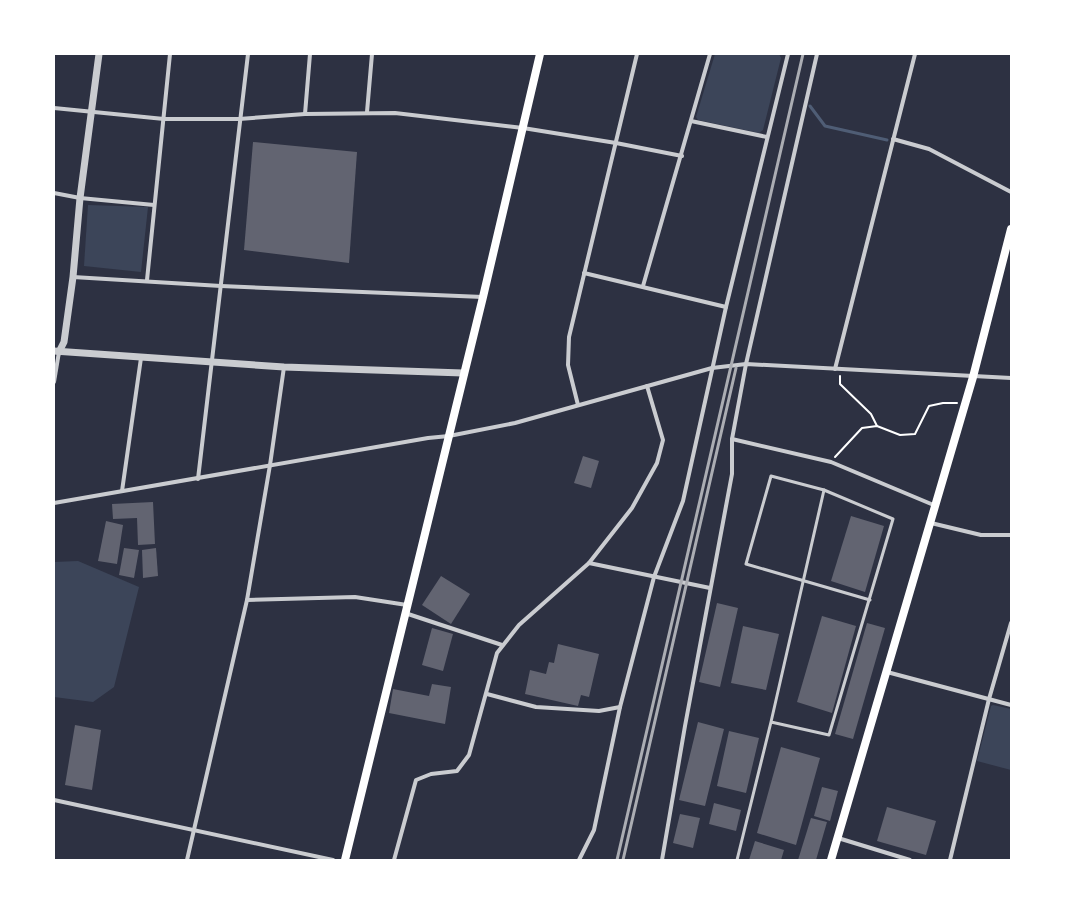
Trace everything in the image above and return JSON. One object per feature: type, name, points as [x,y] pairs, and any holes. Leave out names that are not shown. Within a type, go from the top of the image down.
[{"type":"main road","points":[[345,860],[463,374],[484,297],[540,54]]},
{"type":"main road","points":[[831,860],[932,523],[973,377],[1011,228]]},
{"type":"street","points":[[54,382],[57,352],[64,342],[73,277],[80,198],[99,54]]},
{"type":"street","points":[[147,280],[170,54]]},
{"type":"street","points":[[198,479],[239,119],[248,54]]},
{"type":"street","points":[[305,114],[310,54]]},
{"type":"street","points":[[367,112],[372,54]]},
{"type":"street","points":[[578,405],[568,365],[569,337],[637,54]]},
{"type":"street","points":[[643,286],[682,156],[710,54]]},
{"type":"street","points":[[579,860],[594,830],[620,707],[654,577],[684,502],[726,307],[788,54]]},
{"type":"street","points":[[662,860],[710,588],[732,474],[732,439],[746,364],[817,54]]},
{"type":"street","points":[[835,369],[915,54]]},
{"type":"street","points":[[54,108],[92,113],[164,118],[239,119],[305,114],[395,112],[523,128],[616,143],[682,156]]},
{"type":"street","points":[[691,121],[767,137]]},
{"type":"street","points":[[893,139],[929,149],[1011,192]]},
{"type":"street","points":[[54,193],[80,198],[154,205]]},
{"type":"street","points":[[584,272],[726,307]]},
{"type":"street","points":[[73,277],[147,280],[221,286],[484,297]]},
{"type":"street","points":[[57,352],[284,367],[463,374]]},
{"type":"street","points":[[122,491],[141,358]]},
{"type":"street","points":[[54,503],[428,438],[449,436],[515,423],[712,368],[746,364],[1011,378]]},
{"type":"street","points":[[187,860],[247,600],[270,465],[284,367]]},
{"type":"street","points":[[394,860],[416,780],[431,774],[457,771],[469,755],[487,694],[497,653],[502,645],[519,625],[589,563],[632,508],[657,462],[663,440],[647,386]]},
{"type":"street","points":[[732,439],[831,462],[936,506]]},
{"type":"street","points":[[932,523],[981,535],[1011,535]]},
{"type":"street","points":[[589,563],[710,588]]},
{"type":"street","points":[[247,600],[355,597],[406,609],[502,645]]},
{"type":"street","points":[[950,860],[988,699],[1011,623]]},
{"type":"street","points":[[887,672],[1011,705]]},
{"type":"street","points":[[487,694],[536,707],[599,711],[620,707]]},
{"type":"street","points":[[54,800],[333,860]]},
{"type":"street","points":[[838,838],[910,860]]},
{"type":"lane","points":[[772,722],[829,735],[870,600],[893,518],[824,490],[771,476],[746,564],[870,600]]},
{"type":"lane","points":[[737,860],[772,722],[802,580],[824,490]]},
{"type":"path","points":[[841,369],[840,384],[871,414],[877,426]]},
{"type":"path","points":[[831,462],[862,428],[877,426],[900,436],[915,434],[929,406],[944,402],[966,403]]},
{"type":"shaded area","points":[[715,54],[779,54],[781,58],[763,130],[759,133],[698,120],[696,117]]},
{"type":"shaded area","points":[[88,205],[148,207],[141,272],[84,266]]},
{"type":"shaded area","points":[[78,561],[139,587],[114,687],[93,702],[54,697],[54,562]]},
{"type":"shaded area","points":[[993,705],[1011,709],[1011,770],[977,761],[991,706]]},
{"type":"building","points":[[253,142],[357,152],[349,263],[244,250]]},
{"type":"building","points":[[583,456],[599,461],[591,488],[574,483]]},
{"type":"building","points":[[153,502],[155,544],[138,545],[137,518],[113,519],[112,504]]},
{"type":"building","points":[[851,516],[884,526],[865,592],[831,581]]},
{"type":"building","points":[[106,521],[123,525],[117,564],[98,561]]},
{"type":"building","points":[[124,548],[139,550],[134,578],[119,575]]},
{"type":"building","points":[[156,548],[158,576],[143,578],[142,550]]},
{"type":"building","points":[[441,576],[470,594],[451,624],[422,605]]},
{"type":"building","points":[[717,603],[738,608],[720,687],[699,682]]},
{"type":"building","points":[[822,616],[856,626],[832,713],[797,702]]},
{"type":"building","points":[[867,623],[885,628],[853,739],[835,734]]},
{"type":"building","points":[[743,626],[779,634],[766,690],[731,683]]},
{"type":"building","points":[[432,628],[453,634],[443,671],[422,665]]},
{"type":"building","points":[[558,644],[599,654],[589,697],[581,695],[578,706],[525,694],[530,670],[546,674],[549,662],[554,663]]},
{"type":"building","points":[[432,684],[451,687],[445,724],[389,713],[393,689],[429,696]]},
{"type":"building","points":[[698,722],[724,729],[705,806],[679,800]]},
{"type":"building","points":[[75,725],[101,730],[92,790],[65,785]]},
{"type":"building","points":[[729,731],[759,738],[746,793],[717,786]]},
{"type":"building","points":[[781,747],[820,758],[796,845],[757,833]]},
{"type":"building","points":[[822,787],[838,791],[830,821],[814,816]]},
{"type":"building","points":[[714,803],[741,810],[736,831],[709,824]]},
{"type":"building","points":[[887,807],[936,821],[926,855],[877,841]]},
{"type":"building","points":[[680,814],[700,818],[693,848],[673,843]]},
{"type":"building","points":[[811,818],[827,822],[816,860],[798,860]]},
{"type":"building","points":[[755,841],[784,850],[781,860],[749,860]]},
{"type":"waterway","points":[[810,106],[825,126],[887,140]]},
{"type":"railway","points":[[617,860],[803,54]]},
{"type":"railway","points":[[623,860],[736,368]]}]
